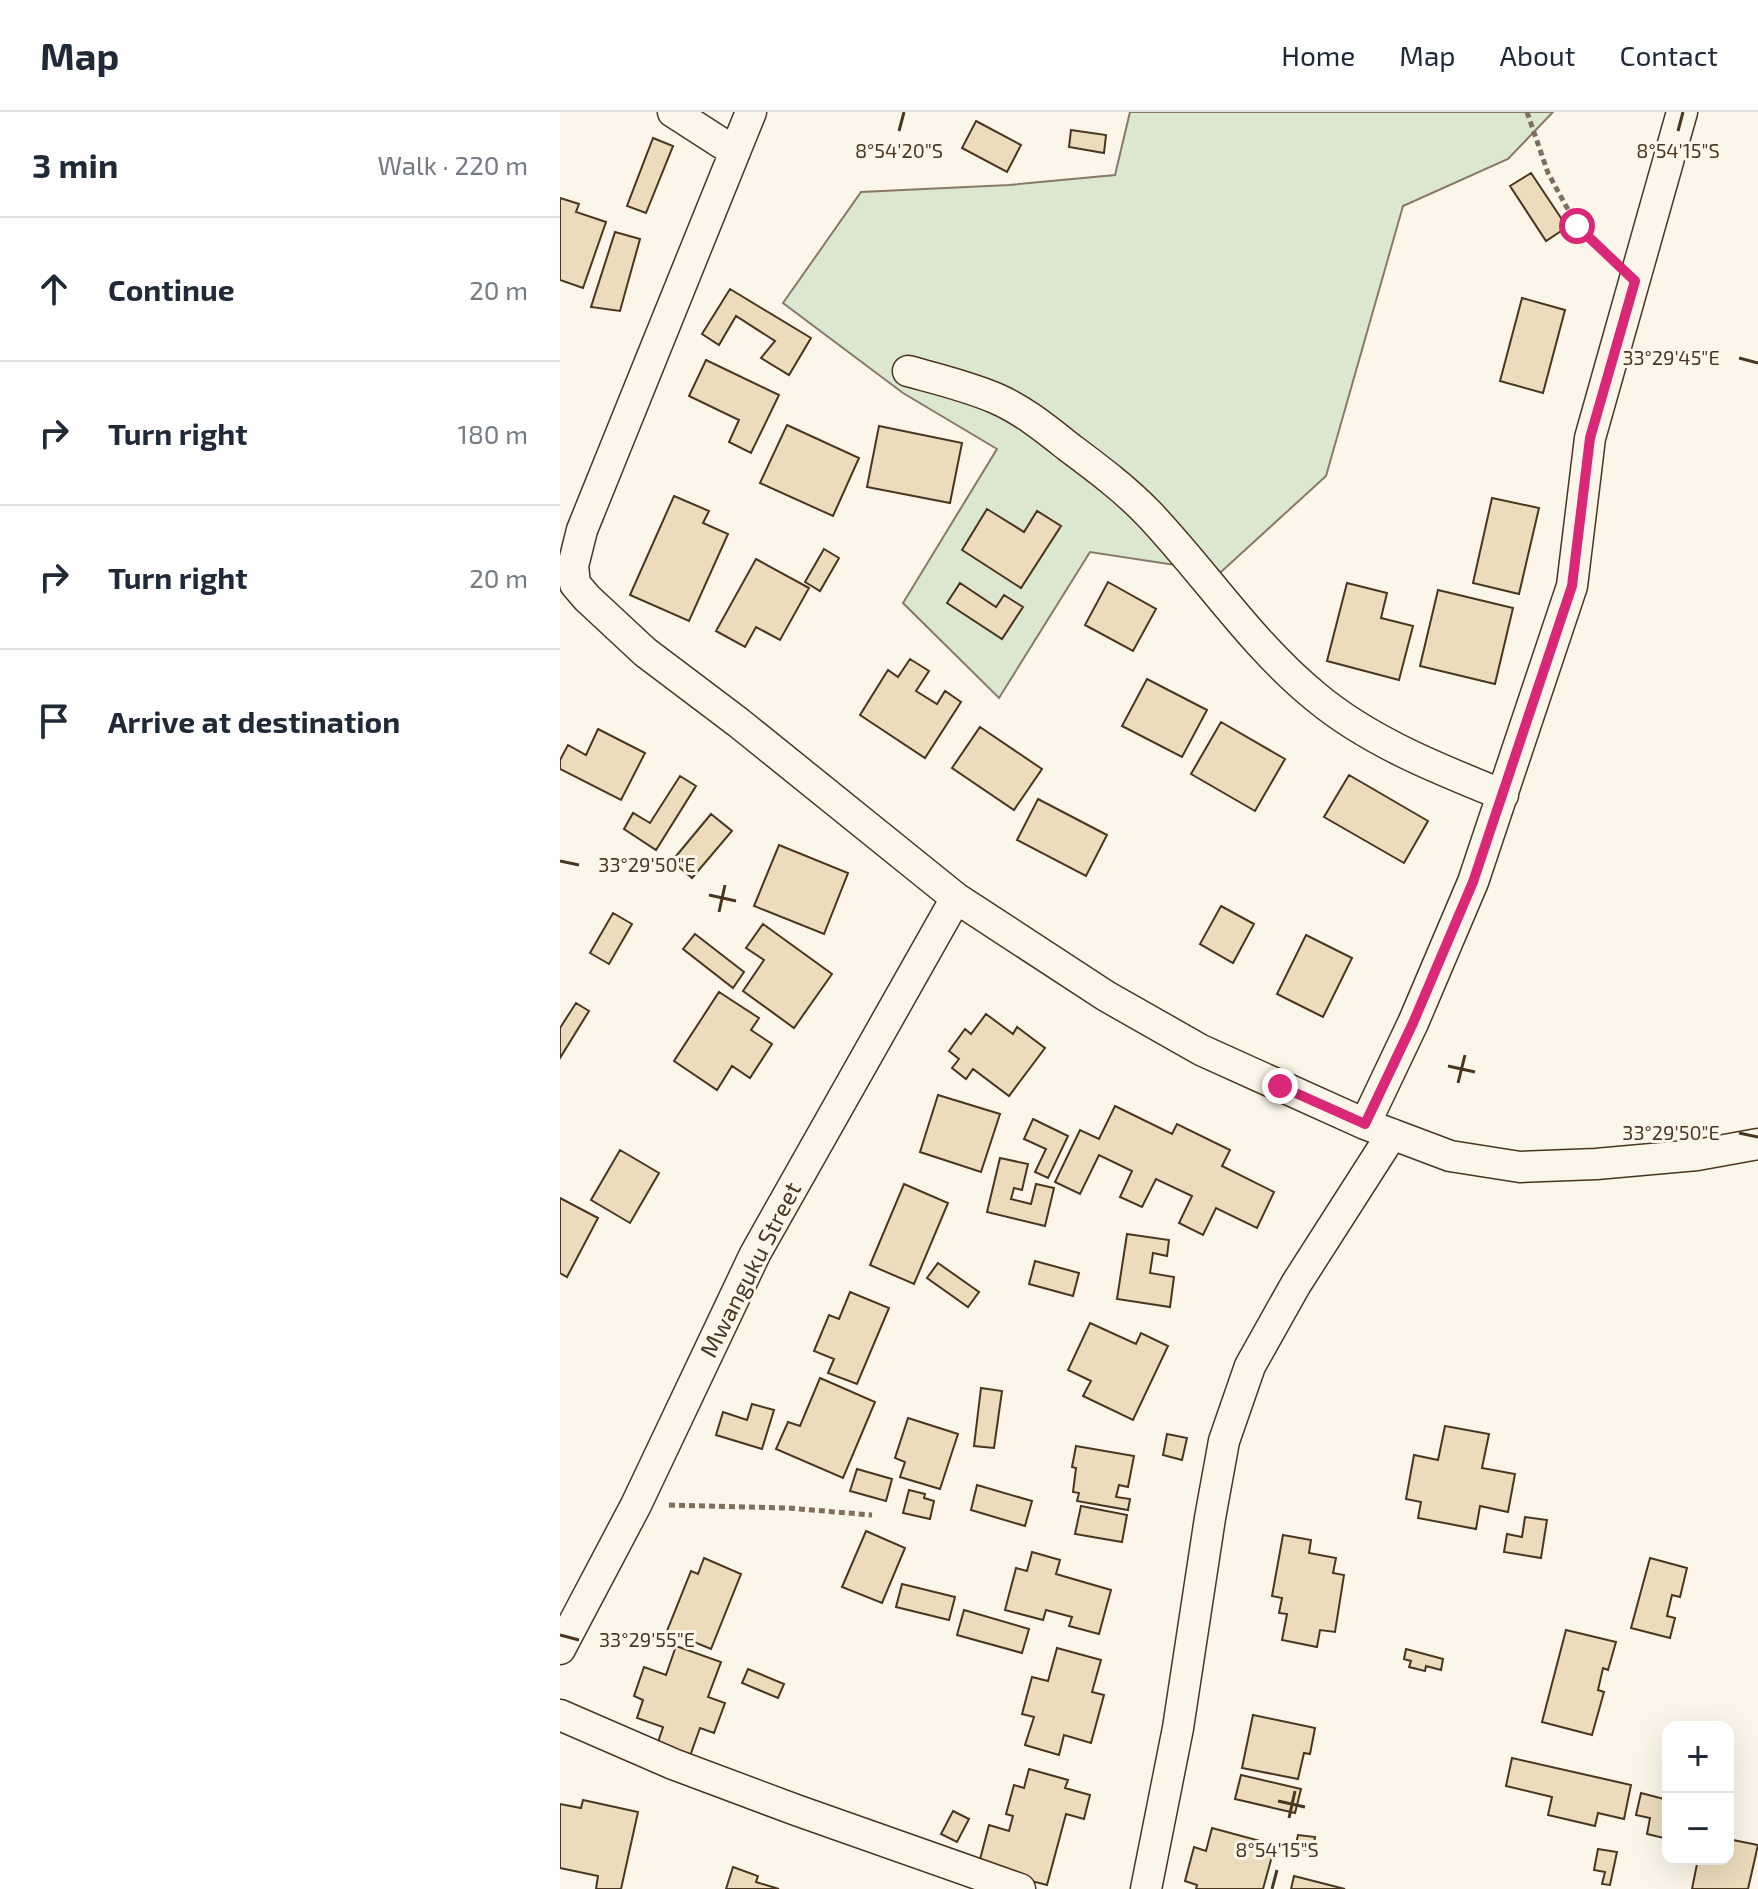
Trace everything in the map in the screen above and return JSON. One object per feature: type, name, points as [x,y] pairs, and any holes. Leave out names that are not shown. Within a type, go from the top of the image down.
[{"type":"street","points":[[673,112],[735,152]]},
{"type":"street","points":[[751,112],[582,530],[568,582],[645,652],[764,743],[956,898],[1106,996],[1201,1050],[1379,1129],[1450,1156],[1520,1167],[1697,1155],[1758,1144]]},
{"type":"street","points":[[1146,1889],[1178,1728],[1224,1441],[1250,1366],[1379,1129],[1413,1023],[1473,882],[1503,795],[1572,586],[1590,438],[1682,112]]},
{"type":"street","points":[[908,371],[997,399],[1035,420],[1113,479],[1150,515],[1236,616],[1278,662],[1317,698],[1363,729],[1414,757],[1503,795]]},
{"type":"street","name":"Mwanguku Street","points":[[560,1649],[636,1505],[755,1254],[956,898]]},
{"type":"street","points":[[560,1715],[687,1769],[1020,1889]]},
{"type":"path","points":[[1527,112],[1548,173],[1577,226],[1635,281]]},
{"type":"path","points":[[636,1505],[739,1506],[872,1515]]},
{"type":"green space","points":[[1130,112],[1553,112],[1508,159],[1403,206],[1326,476],[1221,572],[1090,552],[999,698],[903,603],[997,449],[903,393],[783,303],[861,192],[1009,185],[1115,175]]},
{"type":"building","points":[[976,121],[1021,145],[1007,172],[962,148]]},
{"type":"building","points":[[1071,130],[1106,135],[1104,153],[1069,147]]},
{"type":"building","points":[[653,138],[673,146],[646,213],[627,206]]},
{"type":"building","points":[[1531,173],[1567,227],[1546,241],[1510,186]]},
{"type":"building","points":[[560,198],[579,204],[576,212],[606,222],[583,288],[560,280]]},
{"type":"building","points":[[615,232],[640,239],[620,311],[591,307]]},
{"type":"building","points":[[730,289],[811,338],[789,375],[761,358],[775,341],[736,316],[719,345],[702,334]]},
{"type":"building","points":[[1522,298],[1565,310],[1543,393],[1500,381]]},
{"type":"building","points":[[706,360],[779,395],[751,453],[729,442],[739,420],[689,396]]},
{"type":"building","points":[[787,425],[859,458],[833,516],[760,483]]},
{"type":"building","points":[[879,426],[962,443],[950,503],[867,487]]},
{"type":"building","points":[[674,496],[709,511],[703,523],[728,534],[689,621],[630,595]]},
{"type":"building","points":[[1492,498],[1539,508],[1519,594],[1473,583]]},
{"type":"building","points":[[987,509],[1024,532],[1037,511],[1061,526],[1021,588],[962,550]]},
{"type":"building","points":[[824,549],[839,558],[820,591],[805,582]]},
{"type":"building","points":[[756,559],[809,588],[780,640],[756,627],[745,647],[716,631]]},
{"type":"building","points":[[1108,582],[1156,609],[1133,651],[1085,625]]},
{"type":"building","points":[[960,583],[996,607],[1004,595],[1023,607],[1002,639],[947,603]]},
{"type":"building","points":[[1347,583],[1387,593],[1381,618],[1413,626],[1399,680],[1327,661]]},
{"type":"building","points":[[1438,590],[1513,608],[1495,684],[1420,666]]},
{"type":"building","points":[[910,659],[929,671],[916,691],[937,704],[945,691],[961,702],[925,758],[860,715],[888,670],[898,677]]},
{"type":"building","points":[[1147,679],[1207,710],[1182,757],[1122,726]]},
{"type":"building","points":[[1221,722],[1285,759],[1255,811],[1191,774]]},
{"type":"building","points":[[980,727],[1042,769],[1014,810],[952,768]]},
{"type":"building","points":[[598,729],[645,753],[621,800],[560,769],[560,760],[568,745],[586,755]]},
{"type":"building","points":[[1349,775],[1428,821],[1404,863],[1324,817]]},
{"type":"building","points":[[680,776],[696,786],[656,850],[624,829],[633,813],[650,823]]},
{"type":"building","points":[[1038,799],[1107,835],[1086,876],[1017,840]]},
{"type":"building","points":[[711,814],[732,831],[692,878],[672,861]]},
{"type":"building","points":[[779,845],[848,873],[824,934],[754,906]]},
{"type":"building","points":[[1221,906],[1254,924],[1233,963],[1200,944]]},
{"type":"building","points":[[613,913],[632,924],[609,964],[590,953]]},
{"type":"building","points":[[763,924],[832,974],[794,1028],[743,991],[764,960],[746,948]]},
{"type":"building","points":[[695,934],[744,972],[733,988],[683,949]]},
{"type":"building","points":[[1306,935],[1352,958],[1323,1017],[1277,994]]},
{"type":"building","points":[[719,992],[759,1018],[751,1030],[772,1044],[750,1078],[732,1066],[717,1090],[674,1061]]},
{"type":"building","points":[[576,1003],[589,1011],[560,1058],[560,1028]]},
{"type":"building","points":[[986,1014],[1013,1034],[1017,1027],[1045,1048],[1009,1096],[973,1069],[966,1079],[952,1068],[959,1059],[949,1051],[965,1029],[971,1034]]},
{"type":"building","points":[[938,1095],[1000,1114],[981,1172],[920,1152]]},
{"type":"building","points":[[1115,1106],[1172,1134],[1177,1124],[1230,1150],[1222,1166],[1274,1192],[1257,1228],[1216,1208],[1203,1235],[1179,1223],[1192,1196],[1156,1179],[1142,1207],[1120,1197],[1132,1171],[1099,1155],[1080,1194],[1055,1182],[1080,1130],[1099,1139]]},
{"type":"building","points":[[1033,1119],[1068,1136],[1048,1178],[1035,1172],[1046,1149],[1024,1139]]},
{"type":"building","points":[[620,1150],[659,1173],[630,1223],[591,1200]]},
{"type":"building","points":[[1000,1158],[1028,1164],[1022,1190],[1014,1188],[1011,1199],[1031,1204],[1036,1184],[1054,1188],[1045,1226],[987,1212]]},
{"type":"building","points":[[904,1184],[948,1203],[914,1284],[870,1265]]},
{"type":"building","points":[[560,1198],[598,1218],[567,1277],[560,1273]]},
{"type":"building","points":[[1127,1234],[1169,1240],[1167,1256],[1153,1253],[1150,1273],[1174,1277],[1170,1307],[1117,1299]]},
{"type":"building","points":[[1035,1261],[1079,1273],[1073,1296],[1029,1284]]},
{"type":"building","points":[[938,1263],[979,1292],[968,1307],[927,1278]]},
{"type":"building","points":[[850,1292],[889,1308],[857,1384],[828,1373],[834,1359],[814,1351],[829,1315],[839,1319]]},
{"type":"building","points":[[1090,1323],[1136,1344],[1141,1333],[1168,1346],[1133,1420],[1083,1396],[1091,1381],[1068,1370]]},
{"type":"building","points":[[820,1378],[875,1402],[843,1478],[776,1449],[788,1422],[800,1426]]},
{"type":"building","points":[[981,1388],[1002,1391],[994,1448],[974,1446]]},
{"type":"building","points":[[752,1404],[774,1410],[762,1449],[716,1435],[723,1412],[747,1420]]},
{"type":"building","points":[[908,1418],[958,1434],[940,1489],[900,1477],[905,1462],[895,1458]]},
{"type":"building","points":[[1445,1426],[1489,1434],[1482,1468],[1515,1474],[1508,1512],[1480,1506],[1476,1529],[1418,1518],[1421,1502],[1406,1499],[1414,1455],[1438,1460]]},
{"type":"building","points":[[1167,1434],[1187,1438],[1182,1460],[1163,1455]]},
{"type":"building","points":[[1076,1446],[1134,1456],[1128,1487],[1119,1485],[1116,1497],[1130,1499],[1128,1510],[1077,1501],[1079,1493],[1073,1492],[1076,1468],[1072,1467]]},
{"type":"building","points":[[857,1469],[892,1479],[886,1501],[850,1491]]},
{"type":"building","points":[[977,1485],[1032,1501],[1025,1526],[971,1510]]},
{"type":"building","points":[[909,1490],[925,1494],[924,1498],[934,1501],[930,1519],[903,1513]]},
{"type":"building","points":[[1081,1506],[1127,1515],[1122,1542],[1075,1534]]},
{"type":"building","points":[[1525,1517],[1547,1520],[1541,1558],[1504,1552],[1507,1534],[1522,1537]]},
{"type":"building","points":[[866,1531],[905,1548],[882,1603],[842,1587]]},
{"type":"building","points":[[1283,1535],[1311,1540],[1309,1553],[1336,1558],[1333,1573],[1344,1575],[1335,1632],[1320,1630],[1317,1647],[1282,1640],[1287,1614],[1279,1613],[1282,1598],[1272,1596]]},
{"type":"building","points":[[1032,1552],[1060,1560],[1056,1574],[1111,1590],[1099,1634],[1069,1626],[1072,1617],[1046,1610],[1043,1620],[1005,1610],[1016,1568],[1027,1571]]},
{"type":"building","points":[[704,1558],[741,1574],[711,1649],[667,1631],[691,1571],[698,1574]]},
{"type":"building","points":[[1650,1558],[1687,1568],[1680,1597],[1672,1595],[1667,1616],[1675,1618],[1670,1638],[1631,1628]]},
{"type":"building","points":[[902,1584],[955,1597],[949,1620],[896,1607]]},
{"type":"building","points":[[964,1610],[1029,1629],[1022,1653],[957,1635]]},
{"type":"building","points":[[1566,1630],[1616,1642],[1608,1670],[1603,1668],[1598,1690],[1604,1692],[1592,1735],[1542,1722]]},
{"type":"building","points":[[676,1646],[721,1662],[708,1697],[725,1703],[714,1733],[700,1728],[690,1756],[657,1745],[663,1727],[637,1718],[643,1700],[634,1696],[644,1667],[666,1675]]},
{"type":"building","points":[[1057,1648],[1101,1660],[1092,1692],[1104,1695],[1091,1743],[1064,1735],[1059,1755],[1025,1745],[1034,1717],[1022,1714],[1032,1677],[1048,1681]]},
{"type":"building","points":[[1406,1649],[1443,1659],[1441,1670],[1426,1666],[1425,1671],[1409,1667],[1411,1661],[1404,1659]]},
{"type":"building","points":[[748,1669],[784,1684],[778,1698],[742,1683]]},
{"type":"building","points":[[1253,1715],[1315,1728],[1310,1754],[1304,1753],[1298,1779],[1242,1768]]},
{"type":"building","points":[[1512,1758],[1631,1785],[1624,1819],[1598,1813],[1595,1826],[1548,1815],[1552,1797],[1506,1786]]},
{"type":"building","points":[[1029,1769],[1068,1780],[1065,1788],[1090,1795],[1084,1819],[1066,1814],[1047,1885],[978,1867],[989,1825],[1009,1831],[1013,1816],[1006,1814],[1014,1785],[1024,1788]]},
{"type":"building","points":[[1241,1775],[1301,1789],[1295,1813],[1235,1799]]},
{"type":"building","points":[[1641,1793],[1662,1798],[1662,1838],[1647,1834],[1650,1818],[1636,1815]]},
{"type":"building","points":[[583,1800],[638,1812],[621,1889],[596,1889],[598,1876],[560,1868],[560,1804],[581,1808]]},
{"type":"building","points":[[953,1811],[969,1819],[957,1842],[941,1834]]},
{"type":"building","points":[[1212,1828],[1275,1845],[1263,1889],[1196,1889],[1197,1885],[1185,1881],[1194,1847],[1206,1851]]},
{"type":"building","points":[[1298,1835],[1315,1837],[1313,1851],[1295,1848]]},
{"type":"building","points":[[1734,1840],[1758,1845],[1748,1889],[1692,1889],[1697,1865],[1734,1865]]},
{"type":"building","points":[[1598,1849],[1617,1852],[1610,1885],[1602,1884],[1605,1872],[1594,1870]]},
{"type":"building","points":[[733,1867],[758,1876],[756,1882],[779,1889],[726,1889]]},
{"type":"building","points":[[1294,1876],[1345,1889],[1291,1889]]},
{"type":"route","points":[[1280,1086],[1365,1124],[1413,1023],[1473,882],[1572,586],[1590,438],[1635,281],[1577,226]]}]
